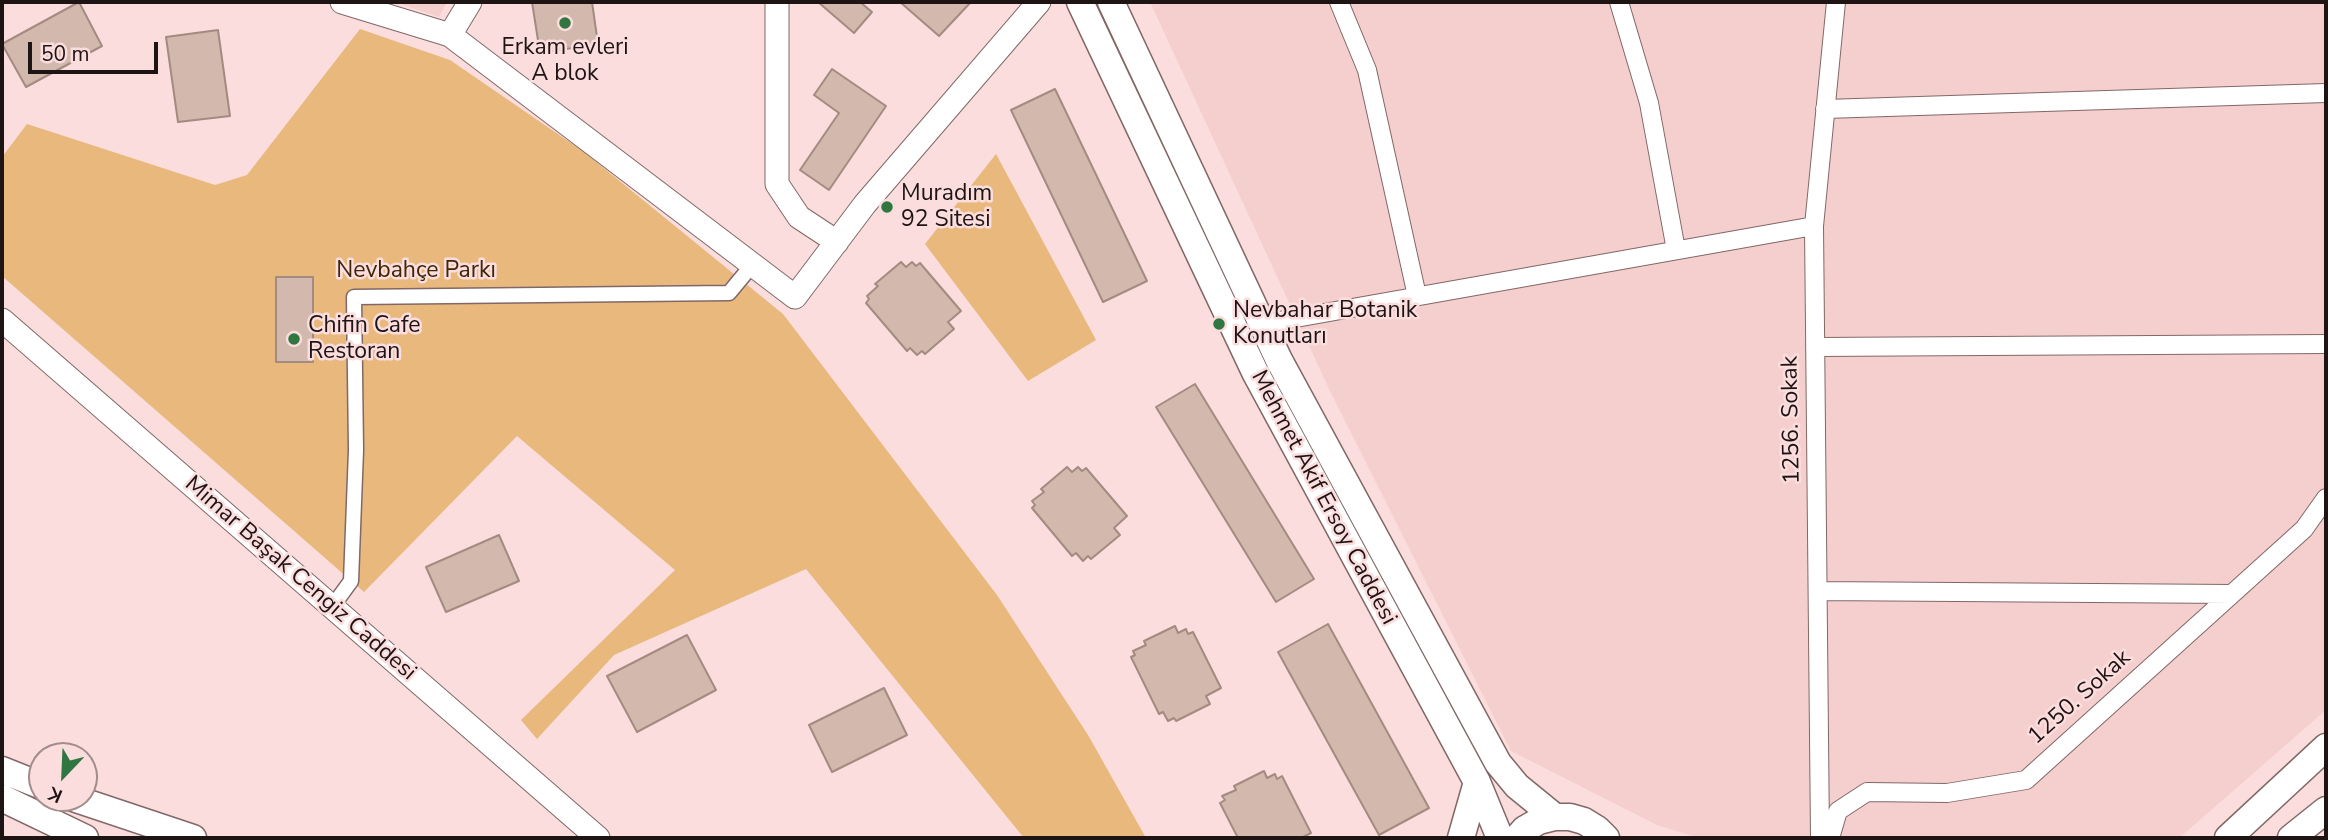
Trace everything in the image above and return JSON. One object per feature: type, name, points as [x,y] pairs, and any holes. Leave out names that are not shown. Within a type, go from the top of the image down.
[{"type":"main road","name":"Mehmet Akif Ersoy Caddesi","points":[[1080,2],[1255,372],[1477,782],[1500,838]]},
{"type":"main road","name":"Mehmet Akif Ersoy Caddesi","points":[[1111,2],[1279,360],[1498,763],[1517,786],[1555,817]]},
{"type":"main road","points":[[2228,838],[2326,747]]},
{"type":"main road","points":[[2,770],[28,780]]},
{"type":"main road","points":[[1461,838],[1477,782]]},
{"type":"main road","points":[[2,798],[85,838]]},
{"type":"main road","points":[[98,806],[193,838]]},
{"type":"main road","points":[[2291,838],[2326,810]]},
{"type":"main road","points":[[1517,838],[1525,829],[1539,821],[1555,817],[1584,821],[1606,838]]},
{"type":"street","points":[[342,2],[450,35],[795,297],[866,204],[1039,2]]},
{"type":"street","points":[[450,35],[470,2]]},
{"type":"street","points":[[777,2],[777,184],[799,217],[837,242]]},
{"type":"street","points":[[1339,2],[1367,70],[1417,296]]},
{"type":"street","points":[[1619,2],[1649,103],[1676,250]]},
{"type":"street","name":"1256. Sokak","points":[[1820,838],[1814,226],[1836,2]]},
{"type":"street","points":[[1825,109],[2326,93]]},
{"type":"street","points":[[1262,324],[1814,226]]},
{"type":"street","points":[[332,607],[351,581],[356,450],[354,297],[729,293],[752,264]]},
{"type":"street","name":"Mimar Başak Cengiz Caddesi","points":[[2,320],[597,838]]},
{"type":"street","points":[[1815,347],[2326,344]]},
{"type":"street","name":"1250. Sokak","points":[[1830,838],[1838,811],[1867,792],[1947,793],[2025,780],[2304,529],[2326,498]]},
{"type":"street","points":[[1818,591],[2232,594]]},
{"type":"shaded area","points":[[395,2],[447,2],[439,17]]},
{"type":"shaded area","points":[[1150,2],[2326,2],[2326,710],[2179,838],[1699,838],[1657,825],[1511,751],[1330,391]]},
{"type":"green space","name":"Nevbahçe Parkı","points":[[360,29],[450,60],[584,152],[783,314],[997,595],[1088,735],[1146,838],[1024,838],[806,569],[614,655],[537,739],[521,720],[675,570],[517,436],[364,592],[2,276],[2,157],[27,124],[215,185],[247,175]]},
{"type":"green space","points":[[996,154],[1096,340],[1028,381],[925,244]]},
{"type":"building","points":[[79,2],[102,46],[26,87],[2,44]]},
{"type":"building","name":"Erkam evleri A blok","points":[[532,2],[592,2],[598,44],[540,53]]},
{"type":"building","points":[[818,2],[860,2],[872,12],[854,33]]},
{"type":"building","points":[[900,2],[971,2],[939,36]]},
{"type":"building","points":[[218,30],[230,116],[178,122],[166,37]]},
{"type":"building","points":[[832,69],[886,106],[829,190],[800,170],[839,113],[814,95]]},
{"type":"building","points":[[1055,89],[1147,281],[1103,302],[1011,110]]},
{"type":"building","points":[[901,262],[906,267],[912,262],[916,266],[920,263],[961,311],[948,322],[954,329],[925,354],[922,351],[917,355],[910,348],[907,351],[866,303],[869,299],[867,296],[878,286],[875,284]]},
{"type":"building","name":"Chifin Cafe Restoran","points":[[276,277],[313,277],[313,362],[276,362]]},
{"type":"building","points":[[1195,384],[1314,579],[1276,602],[1156,407]]},
{"type":"building","points":[[1067,467],[1072,472],[1078,467],[1082,471],[1086,468],[1127,516],[1114,528],[1120,535],[1091,559],[1088,556],[1083,561],[1076,553],[1072,556],[1032,508],[1035,505],[1032,501],[1044,492],[1041,489]]},
{"type":"building","points":[[499,535],[519,581],[446,612],[426,567]]},
{"type":"building","points":[[1328,624],[1429,808],[1379,835],[1278,652]]},
{"type":"building","points":[[1175,626],[1178,633],[1186,629],[1188,634],[1193,632],[1221,688],[1206,696],[1210,704],[1176,721],[1174,718],[1168,721],[1163,712],[1159,714],[1131,657],[1135,655],[1133,651],[1146,645],[1144,641]]},
{"type":"building","points":[[687,635],[716,690],[637,732],[607,676]]},
{"type":"building","points":[[884,688],[907,735],[832,772],[809,725]]},
{"type":"building","points":[[1264,771],[1267,778],[1275,774],[1277,779],[1282,776],[1311,833],[1301,838],[1238,838],[1220,803],[1225,800],[1222,796],[1236,790],[1234,786]]},
{"type":"place","name":"Erkam evleri A blok","points":[[565,23]]},
{"type":"place","name":"Muradım 92 Sitesi","points":[[887,207]]},
{"type":"place","name":"Nevbahar Botanik Konutları","points":[[1219,324]]},
{"type":"place","name":"Chifin Cafe Restoran","points":[[294,339]]}]
